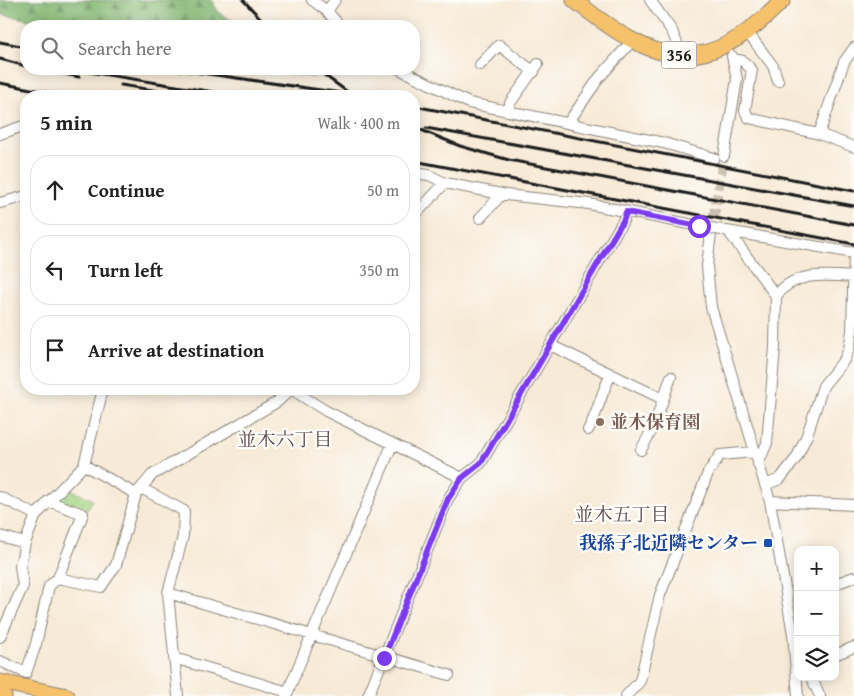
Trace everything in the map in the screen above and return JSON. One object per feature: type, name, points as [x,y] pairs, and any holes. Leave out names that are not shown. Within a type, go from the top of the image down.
[{"type":"highway","name":"356","points":[[574,0],[603,23],[632,41],[664,54],[682,55],[730,52],[783,0]]},
{"type":"highway","points":[[0,682],[23,680],[67,696]]},
{"type":"highway","points":[[0,695],[4,696]]},
{"type":"street","points":[[312,0],[327,11],[335,20]]},
{"type":"street","points":[[327,11],[335,0]]},
{"type":"street","points":[[650,0],[672,31],[682,55]]},
{"type":"street","points":[[748,33],[773,66],[778,81]]},
{"type":"street","points":[[568,123],[599,78],[632,41]]},
{"type":"street","points":[[480,65],[499,45],[536,68],[510,103],[509,111]]},
{"type":"street","points":[[819,134],[844,62],[854,48]]},
{"type":"street","points":[[730,52],[752,70],[745,111],[749,118],[819,134],[854,147]]},
{"type":"street","points":[[411,75],[469,103],[664,143],[719,157],[737,79],[730,52]]},
{"type":"street","points":[[0,134],[20,127]]},
{"type":"street","points":[[420,174],[429,175],[445,183],[502,194],[589,204],[699,226],[854,252],[852,349],[820,391],[807,435],[797,457],[780,479],[765,485]]},
{"type":"street","points":[[420,210],[445,183]]},
{"type":"street","points":[[480,218],[502,194]]},
{"type":"street","points":[[0,203],[20,198]]},
{"type":"street","points":[[368,696],[448,499],[462,478],[481,463],[624,219],[626,212]]},
{"type":"street","points":[[727,231],[776,296]]},
{"type":"street","points":[[711,233],[707,266],[711,307],[770,501],[793,600],[795,636]]},
{"type":"street","points":[[758,464],[767,443],[775,348],[776,296],[782,287],[797,280],[820,275],[853,277]]},
{"type":"street","points":[[550,345],[663,399]]},
{"type":"street","points":[[588,430],[599,411],[601,394],[610,375]]},
{"type":"street","points":[[641,450],[654,426],[671,377]]},
{"type":"street","points":[[0,637],[23,586],[20,566],[25,543],[36,515],[84,465],[102,395]]},
{"type":"street","points":[[58,578],[102,586],[116,565],[138,491],[152,475],[276,402],[284,395]]},
{"type":"street","points":[[301,395],[326,411],[392,445],[462,478]]},
{"type":"street","points":[[174,658],[287,694],[392,445]]},
{"type":"street","points":[[626,696],[640,681],[660,594],[708,473],[720,455],[754,452]]},
{"type":"street","points":[[84,465],[184,511],[183,536],[168,593],[178,696]]},
{"type":"street","points":[[0,497],[36,515]]},
{"type":"street","points":[[0,661],[23,680],[36,644],[48,586],[58,578],[82,514],[48,501]]},
{"type":"street","points":[[770,501],[854,505]]},
{"type":"street","points":[[0,536],[25,543]]},
{"type":"street","points":[[839,583],[854,577]]},
{"type":"street","points":[[168,593],[449,676]]},
{"type":"street","points":[[839,653],[854,647]]},
{"type":"street","points":[[797,681],[798,696]]},
{"type":"street","points":[[814,681],[820,696]]},
{"type":"green space","points":[[0,0],[211,0],[220,14],[232,20],[30,20],[0,14]]},
{"type":"green space","points":[[68,488],[93,500],[86,511],[61,502],[60,496]]},
{"type":"tunnel","points":[[711,233],[724,156]]},
{"type":"railway","points":[[243,0],[262,20]]},
{"type":"railway","points":[[0,42],[20,46]]},
{"type":"railway","points":[[0,59],[20,64]]},
{"type":"railway","points":[[69,75],[79,77]]},
{"type":"railway","points":[[108,75],[201,90]]},
{"type":"railway","points":[[216,75],[320,90]]},
{"type":"railway","points":[[324,75],[345,90]]},
{"type":"railway","points":[[0,83],[36,90]]},
{"type":"railway","points":[[121,85],[152,90]]},
{"type":"railway","points":[[420,107],[854,191]]},
{"type":"railway","points":[[426,128],[854,206]]},
{"type":"railway","points":[[420,129],[460,146],[509,160],[854,225]]},
{"type":"railway","points":[[420,162],[854,244]]},
{"type":"place","name":"並木保育園","points":[[600,422]]},
{"type":"place","name":"我孫子北近隣センター","points":[[768,543]]},
{"type":"district","name":"並木六丁目","points":[[285,439]]},
{"type":"district","name":"並木五丁目","points":[[622,514]]},
{"type":"route","points":[[384,658],[448,499],[462,478],[481,463],[624,219],[626,212],[699,226]]}]
